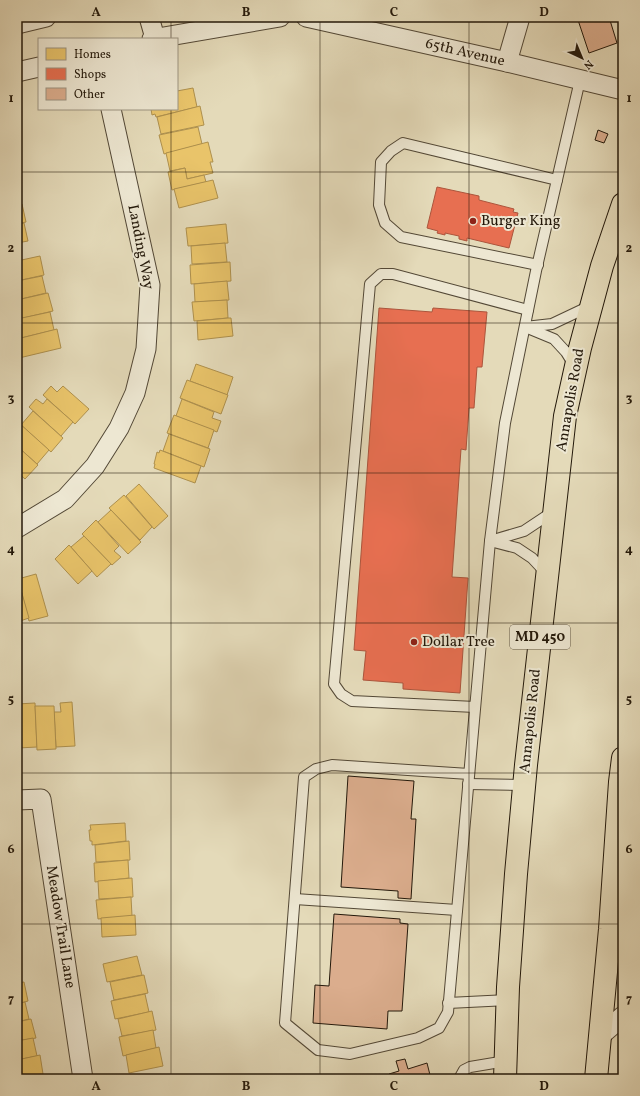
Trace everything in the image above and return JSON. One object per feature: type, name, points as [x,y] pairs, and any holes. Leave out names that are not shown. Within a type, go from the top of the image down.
[{"type":"main road","name":"Annapolis Road","points":[[506,1070],[508,1000],[516,874],[524,785],[565,416],[591,305],[602,266],[623,204]]},
{"type":"main road","points":[[596,1079],[601,1035],[623,758]]},
{"type":"street","points":[[17,24],[46,17]]},
{"type":"street","points":[[149,17],[154,38]]},
{"type":"street","points":[[160,38],[280,17]]},
{"type":"street","name":"65th Avenue","points":[[306,17],[623,90]]},
{"type":"street","points":[[506,62],[520,17]]},
{"type":"street","points":[[17,72],[38,67]]},
{"type":"street","name":"Landing Way","points":[[17,528],[65,499],[95,466],[119,428],[135,393],[146,349],[150,285],[111,110]]},
{"type":"street","name":"Meadow Trail Lane","points":[[17,800],[41,799],[83,1079]]},
{"type":"street","points":[[614,874],[623,895]]},
{"type":"street","points":[[601,1035],[623,1016]]},
{"type":"lane","points":[[524,785],[468,779],[332,765],[316,769],[304,777],[285,1023],[318,1050],[350,1054],[418,1038],[439,1028],[448,1012],[448,1003],[457,910],[468,779],[490,541],[505,423],[528,310],[580,80]]},
{"type":"lane","points":[[538,265],[401,237],[385,223],[379,205],[381,162],[391,151],[403,143],[557,180]]},
{"type":"lane","points":[[475,707],[352,701],[341,694],[334,684],[370,284],[381,274],[393,274],[528,310]]},
{"type":"lane","points":[[525,326],[552,324],[591,305]]},
{"type":"lane","points":[[525,326],[554,339],[566,352],[576,368]]},
{"type":"lane","points":[[490,541],[524,531],[554,511]]},
{"type":"lane","points":[[490,541],[517,548],[532,558],[548,575]]},
{"type":"lane","points":[[294,899],[457,910]]},
{"type":"lane","points":[[448,1003],[508,1000]]},
{"type":"lane","points":[[459,1079],[464,1070],[470,1067],[506,1070]]},
{"type":"building: Homes","points":[[193,88],[197,107],[156,117],[155,114],[152,115],[151,110],[178,110],[178,91]]},
{"type":"building: Homes","points":[[200,106],[204,125],[161,134],[157,117]]},
{"type":"building: Homes","points":[[198,127],[202,144],[164,154],[159,135]]},
{"type":"building: Homes","points":[[208,142],[213,162],[210,162],[213,173],[187,179],[185,168],[170,171],[166,153]]},
{"type":"building: Homes","points":[[185,168],[187,179],[204,175],[206,182],[172,190],[168,172]]},
{"type":"building: Homes","points":[[213,180],[218,198],[179,208],[174,189]]},
{"type":"building: Homes","points":[[22,204],[26,222],[17,224],[17,205]]},
{"type":"building: Homes","points":[[24,223],[28,241],[17,243],[17,224]]},
{"type":"building: Homes","points":[[226,224],[228,243],[188,246],[186,228]]},
{"type":"building: Homes","points":[[225,243],[227,262],[192,264],[191,246]]},
{"type":"building: Homes","points":[[40,256],[44,275],[17,281],[17,261]]},
{"type":"building: Homes","points":[[230,262],[231,281],[191,284],[190,265]]},
{"type":"building: Homes","points":[[42,276],[46,293],[17,300],[17,281]]},
{"type":"building: Homes","points":[[227,281],[229,300],[195,302],[194,284]]},
{"type":"building: Homes","points":[[48,293],[53,311],[19,319],[17,313],[17,300]]},
{"type":"building: Homes","points":[[227,300],[228,318],[194,321],[192,302]]},
{"type":"building: Homes","points":[[50,312],[54,330],[17,339],[17,319]]},
{"type":"building: Homes","points":[[231,318],[233,336],[198,340],[197,321]]},
{"type":"building: Homes","points":[[57,329],[61,348],[19,358],[17,339]]},
{"type":"building: Homes","points":[[196,364],[233,377],[227,395],[190,381]]},
{"type":"building: Homes","points":[[187,380],[228,395],[221,414],[180,398]]},
{"type":"building: Homes","points":[[51,386],[57,392],[63,386],[89,409],[75,424],[43,395]]},
{"type":"building: Homes","points":[[36,399],[43,404],[47,399],[73,422],[61,436],[29,407]]},
{"type":"building: Homes","points":[[182,399],[214,412],[212,418],[221,421],[217,432],[176,416]]},
{"type":"building: Homes","points":[[33,411],[63,438],[51,452],[21,425]]},
{"type":"building: Homes","points":[[174,415],[214,430],[208,448],[167,433]]},
{"type":"building: Homes","points":[[19,423],[49,450],[37,464],[17,446],[17,425]]},
{"type":"building: Homes","points":[[169,434],[210,449],[204,467],[163,451]]},
{"type":"building: Homes","points":[[17,446],[38,465],[25,479],[17,472]]},
{"type":"building: Homes","points":[[160,450],[201,466],[195,483],[154,468],[157,452],[159,453]]},
{"type":"building: Homes","points":[[139,484],[168,516],[154,529],[126,496]]},
{"type":"building: Homes","points":[[124,495],[152,527],[140,540],[109,508]]},
{"type":"building: Homes","points":[[111,510],[141,542],[128,554],[98,522]]},
{"type":"building: Homes","points":[[96,520],[119,546],[114,551],[121,557],[112,565],[82,534]]},
{"type":"building: Homes","points":[[84,536],[111,564],[97,577],[71,547]]},
{"type":"building: Homes","points":[[69,545],[92,571],[78,584],[55,559]]},
{"type":"building: Homes","points":[[36,574],[48,616],[29,621],[18,579]]},
{"type":"building: Homes","points":[[17,576],[29,618],[17,622]]},
{"type":"building: Homes","points":[[72,702],[75,746],[56,747],[54,712],[61,712],[60,703]]},
{"type":"building: Homes","points":[[35,703],[37,747],[18,748],[17,704]]},
{"type":"building: Homes","points":[[35,706],[54,706],[56,749],[37,750]]},
{"type":"building: Homes","points":[[125,823],[126,841],[92,845],[92,841],[90,841],[90,825]]},
{"type":"building: Homes","points":[[129,841],[130,860],[96,862],[95,845]]},
{"type":"building: Homes","points":[[128,860],[129,878],[95,882],[94,863]]},
{"type":"building: Homes","points":[[132,878],[133,897],[99,899],[98,881]]},
{"type":"building: Homes","points":[[131,897],[132,916],[98,919],[96,900]]},
{"type":"building: Homes","points":[[135,915],[136,935],[102,937],[101,918]]},
{"type":"building: Homes","points":[[17,924],[20,943],[17,943]]},
{"type":"building: Homes","points":[[137,956],[142,975],[107,982],[103,964]]},
{"type":"building: Homes","points":[[144,975],[148,993],[114,1000],[110,982]]},
{"type":"building: Homes","points":[[24,982],[28,1001],[17,1004],[17,983]]},
{"type":"building: Homes","points":[[145,994],[149,1012],[115,1019],[111,1001]]},
{"type":"building: Homes","points":[[25,1002],[29,1019],[17,1022],[17,1004]]},
{"type":"building: Homes","points":[[152,1011],[156,1030],[122,1036],[118,1019]]},
{"type":"building: Homes","points":[[31,1019],[36,1038],[17,1041],[17,1022]]},
{"type":"building: Homes","points":[[153,1030],[156,1048],[123,1056],[119,1037]]},
{"type":"building: Homes","points":[[33,1038],[37,1056],[17,1060],[17,1041]]},
{"type":"building: Homes","points":[[159,1047],[163,1066],[129,1073],[126,1055]]},
{"type":"building: Homes","points":[[40,1055],[43,1074],[17,1079],[17,1060]]},
{"type":"building: Homes","points":[[41,1074],[42,1079],[21,1079]]},
{"type":"building: Shops","name":"Burger King","points":[[437,187],[479,196],[479,200],[514,209],[513,212],[518,213],[509,248],[467,238],[467,241],[459,239],[459,236],[437,233],[438,231],[427,228]]},
{"type":"building: Shops","points":[[379,308],[432,312],[433,308],[487,312],[482,367],[477,367],[474,408],[469,408],[466,450],[461,449],[452,577],[468,578],[460,693],[403,689],[403,683],[363,680],[366,651],[354,650]]},
{"type":"building: Other","points":[[577,17],[609,17],[617,43],[589,53]]},
{"type":"building: Other","points":[[598,130],[608,134],[604,143],[595,140]]},
{"type":"building: Other","points":[[348,776],[414,781],[411,819],[416,819],[411,899],[398,898],[398,891],[341,887]]},
{"type":"building: Other","points":[[334,914],[400,919],[400,923],[408,924],[402,1011],[388,1011],[387,1029],[313,1023],[315,985],[329,986]]},
{"type":"building: Other","points":[[405,1059],[408,1069],[427,1063],[431,1079],[390,1079],[389,1074],[399,1071],[396,1061]]},
{"type":"place","name":"Burger King","points":[[473,221]]},
{"type":"place","name":"Dollar Tree","points":[[414,642]]}]
